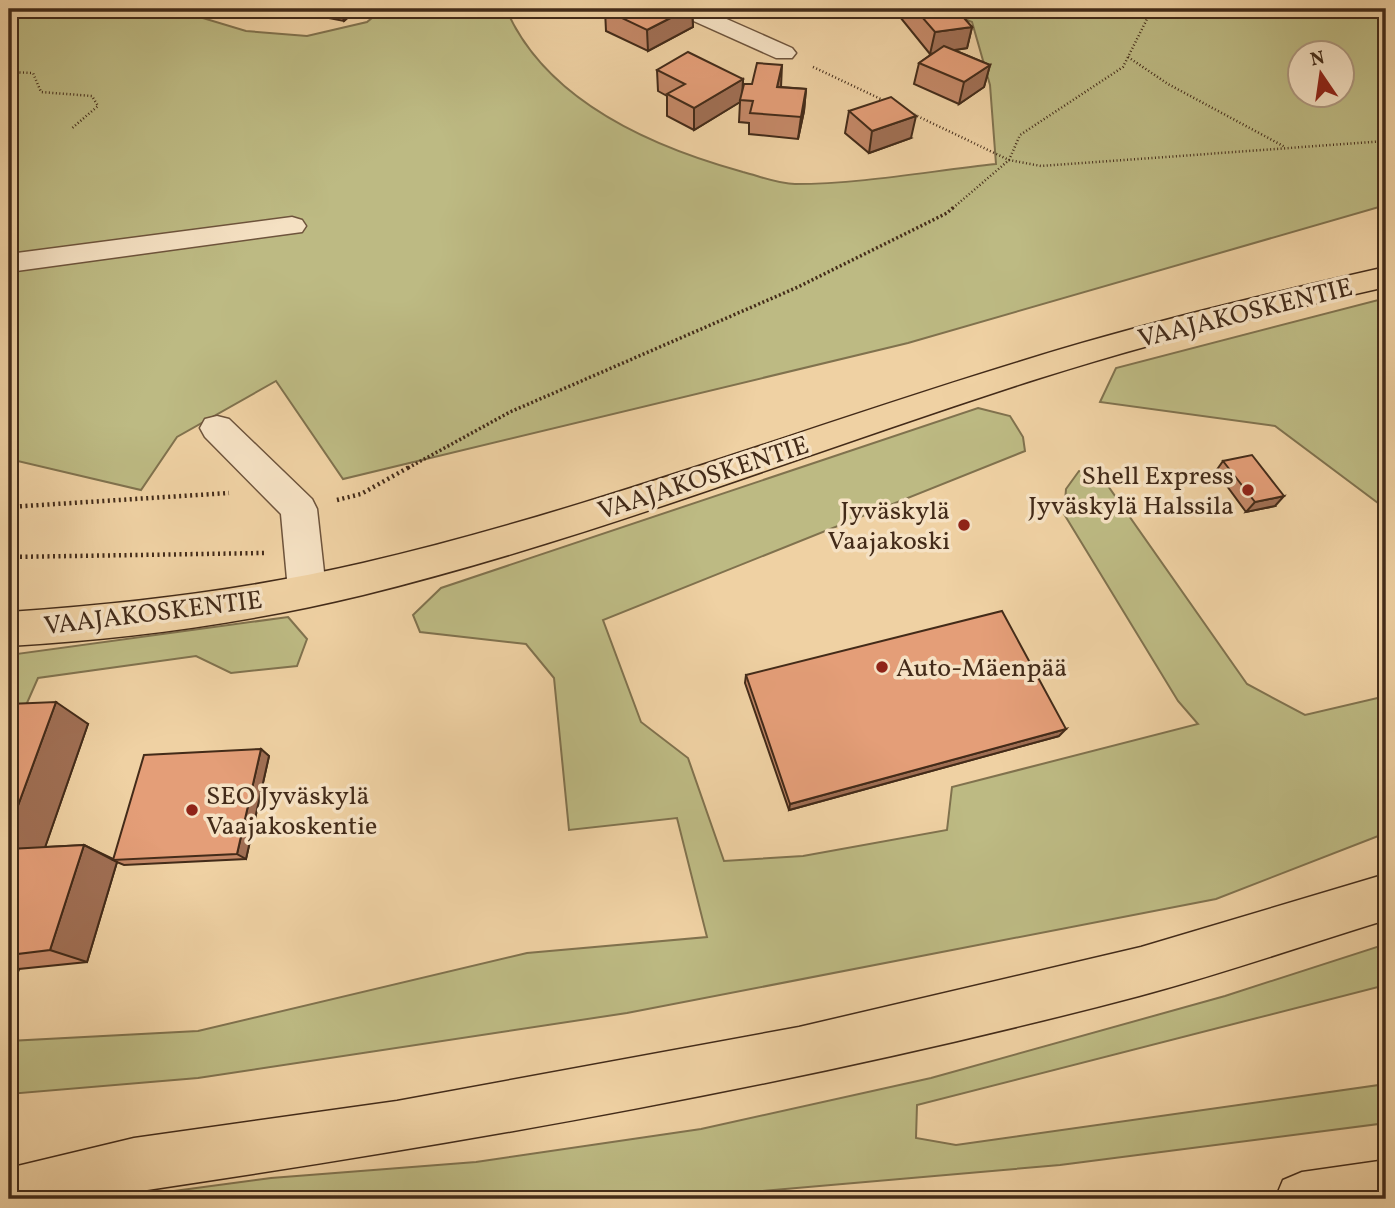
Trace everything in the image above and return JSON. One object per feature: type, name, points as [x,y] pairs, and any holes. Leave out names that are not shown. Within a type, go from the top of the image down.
[{"type":"main road","name":"VAAJAKOSKENTIE","points":[[9,629],[185,612],[307,590],[422,564],[618,506],[1027,371],[1153,333],[1386,277]]},
{"type":"main road","points":[[9,1195],[134,1165],[397,1127],[799,1052],[1141,971],[1386,897]]},
{"type":"main road","points":[[1302,1199],[1386,1187]]},
{"type":"street","points":[[686,9],[784,53]]},
{"type":"street","points":[[9,263],[292,226]]},
{"type":"street","points":[[217,428],[289,499],[305,552],[307,590]]},
{"type":"path","points":[[9,507],[289,499],[361,494],[510,412],[798,287],[947,213],[1009,160],[1020,135],[1123,66],[1153,9]]},
{"type":"path","points":[[784,53],[896,106]]},
{"type":"path","points":[[1128,57],[1168,84],[1285,147]]},
{"type":"path","points":[[9,72],[33,74],[41,92],[92,96],[98,106],[71,130]]},
{"type":"path","points":[[909,112],[1009,160],[1041,166],[1386,141]]},
{"type":"path","name":"VAAJAKOSKENTIE","points":[[9,557],[305,552]]},
{"type":"shaded area","points":[[36,9],[173,9],[246,31],[307,36],[367,22],[383,9],[506,9],[524,41],[547,70],[605,116],[639,134],[708,162],[795,184],[871,180],[996,164],[990,85],[972,22],[940,9],[1386,9],[1386,205],[908,343],[343,479],[276,381],[177,437],[141,490],[9,459],[9,16]]},
{"type":"shaded area","points":[[1386,298],[1386,509],[1275,426],[1100,402],[1116,368]]},
{"type":"shaded area","points":[[978,408],[1010,416],[1023,437],[1025,451],[603,620],[641,722],[688,758],[724,861],[803,856],[947,830],[952,787],[1198,724],[1178,701],[1064,514],[1066,489],[1079,471],[1101,476],[1247,684],[1305,715],[1386,696],[1386,833],[1216,899],[627,1013],[198,1078],[9,1094],[9,1041],[198,1031],[527,953],[707,937],[677,818],[569,830],[554,678],[526,644],[420,632],[413,615],[441,588]]},
{"type":"shaded area","points":[[288,617],[307,639],[297,666],[231,673],[196,656],[38,678],[16,728],[9,728],[9,655]]},
{"type":"shaded area","points":[[1386,944],[1386,985],[917,1105],[916,1138],[956,1145],[1386,1084],[1386,1123],[1060,1165],[671,1199],[114,1199],[271,1178],[476,1162],[701,1129],[931,1078],[1225,996]]},
{"type":"building","points":[[606,9],[688,9],[647,30]]},
{"type":"building","points":[[915,9],[956,9],[972,27],[935,32]]},
{"type":"building","points":[[944,46],[990,65],[964,82],[919,63]]},
{"type":"building","points":[[688,52],[743,79],[694,108],[667,94],[685,84],[657,70]]},
{"type":"building","points":[[757,63],[782,65],[777,87],[806,89],[801,117],[750,113],[753,101],[740,100],[744,84],[752,84]]},
{"type":"building","points":[[891,97],[916,116],[872,131],[849,111]]},
{"type":"building","points":[[1252,455],[1284,496],[1255,502],[1223,461]]},
{"type":"building","points":[[1002,611],[1066,729],[790,804],[746,675]]},
{"type":"building","points":[[56,702],[9,830],[9,704]]},
{"type":"building","points":[[261,749],[237,854],[113,860],[144,755]]},
{"type":"building","points":[[84,845],[50,950],[9,955],[9,849]]},
{"type":"place","name":"Shell Express Jyväskylä Halssila","points":[[1248,490]]},
{"type":"place","name":"Jyväskylä Vaajakoski","points":[[964,525]]},
{"type":"place","name":"Auto-Mäenpää","points":[[882,667]]},
{"type":"place","name":"SEO Jyväskylä Vaajakoskentie","points":[[192,810]]}]
